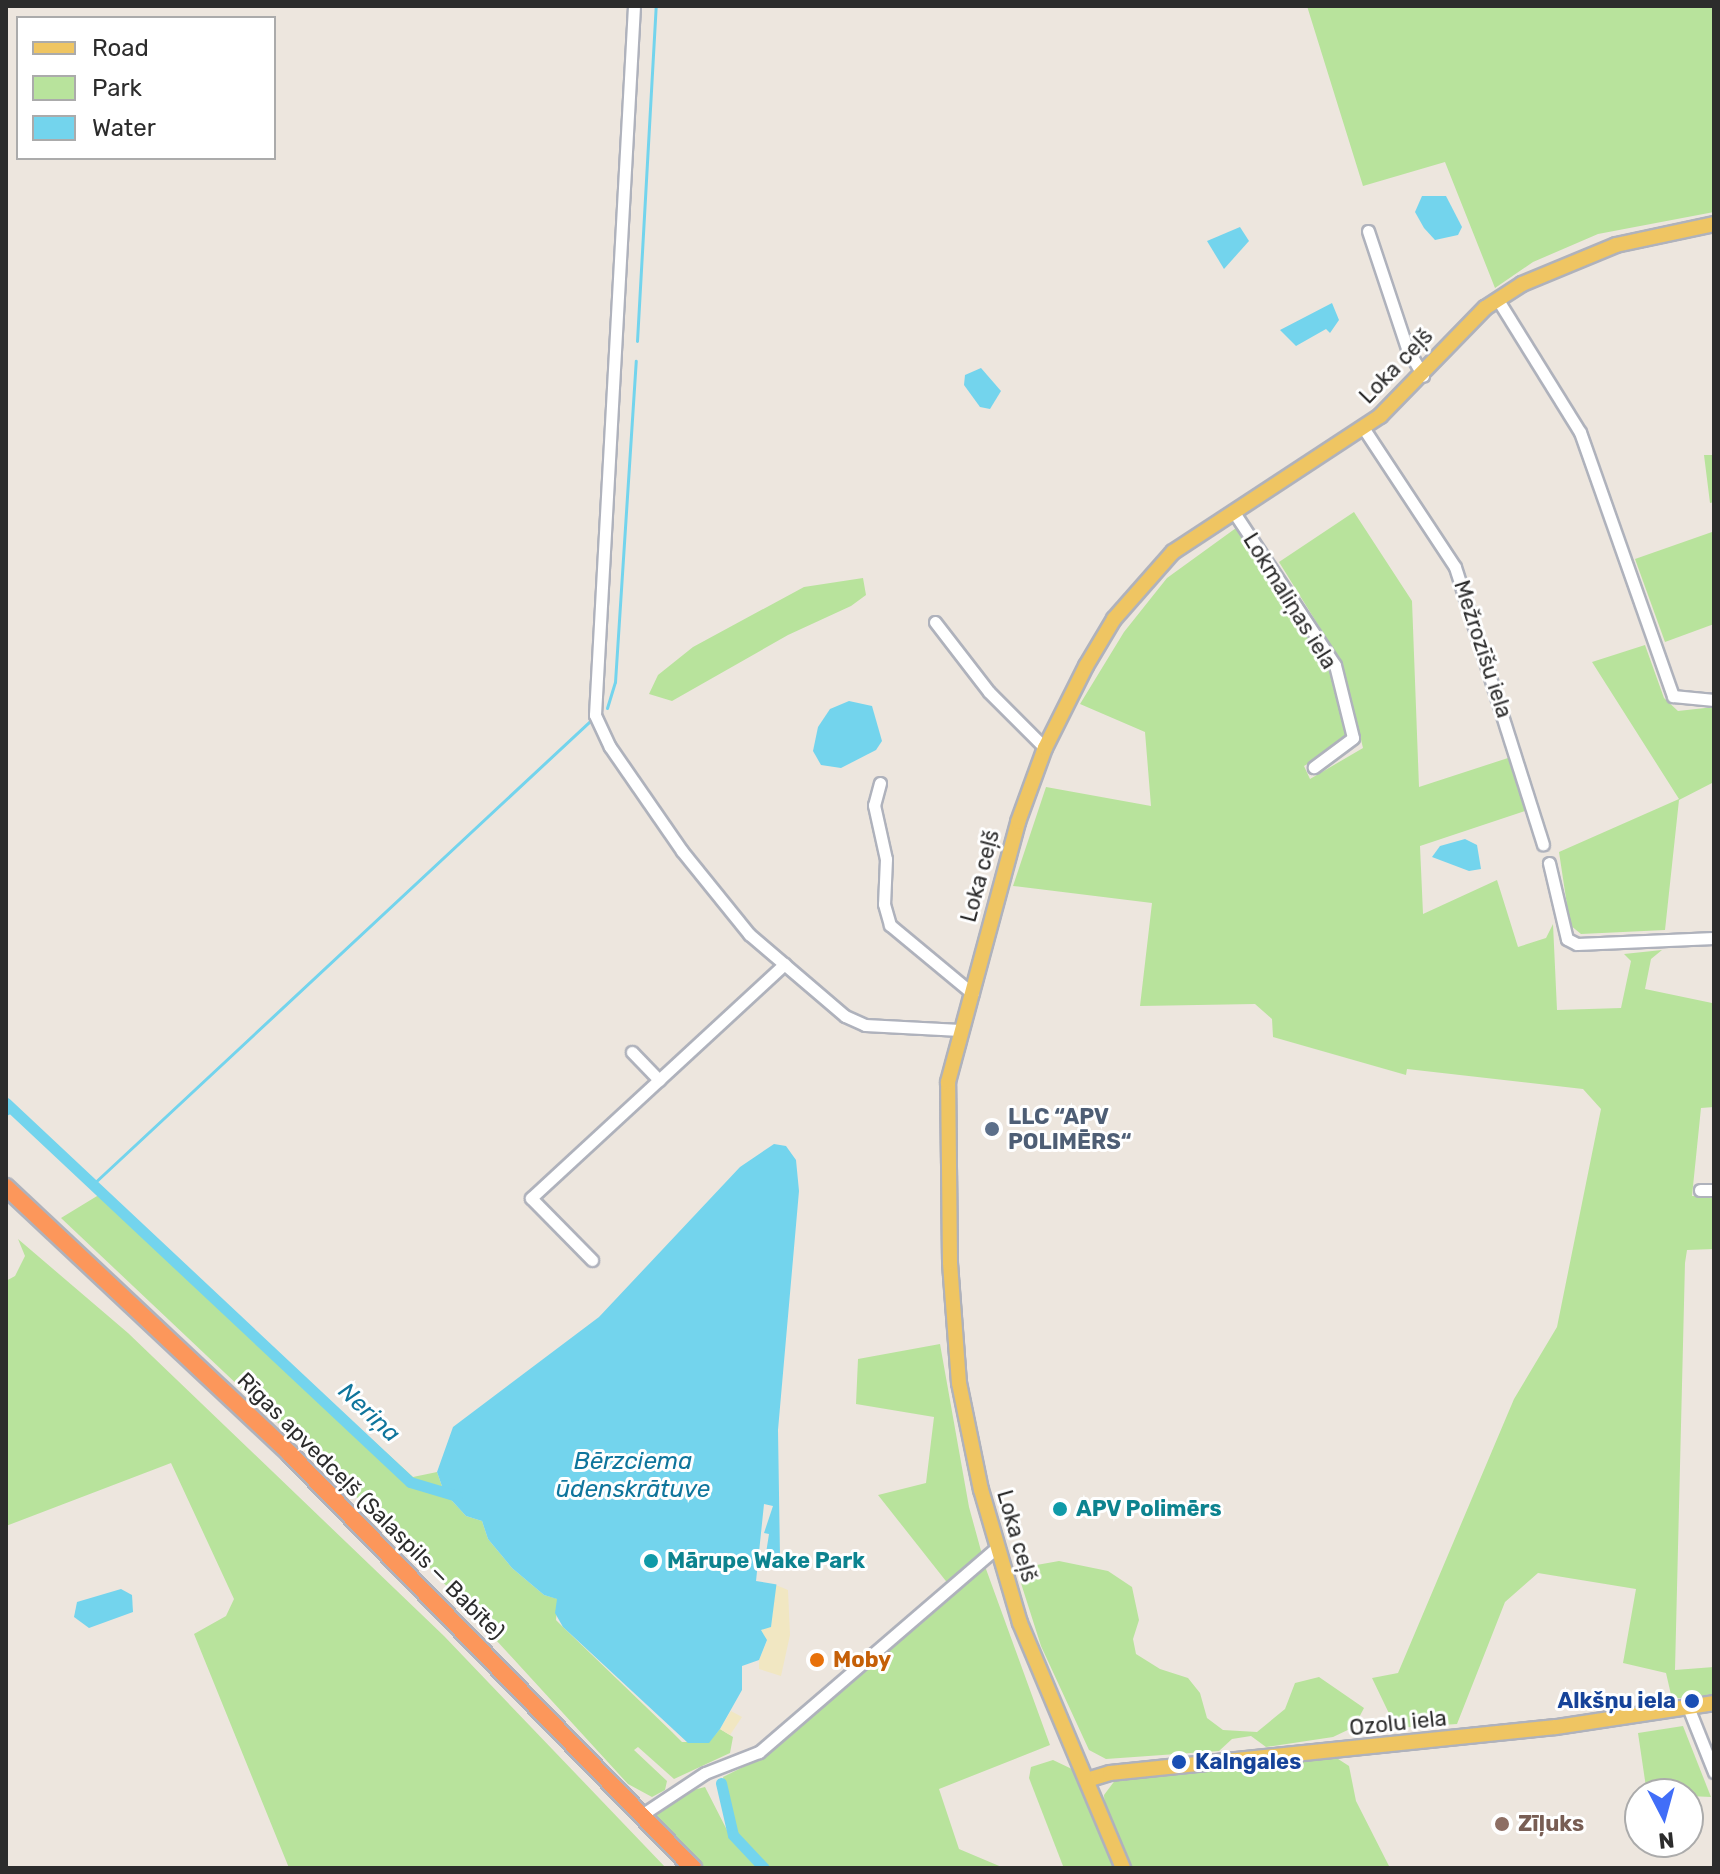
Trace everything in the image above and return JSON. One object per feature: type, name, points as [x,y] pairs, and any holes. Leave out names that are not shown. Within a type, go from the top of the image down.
[{"type":"highway","name":"Rīgas apvedceļš (Salaspils — Babīte)","points":[[6,1187],[290,1454],[693,1868]]},
{"type":"main road","name":"Loka ceļš","points":[[1123,1868],[1029,1647],[996,1548],[959,1383],[952,1318],[947,1114],[960,1030],[1018,822],[1045,748],[1114,619],[1154,569],[1233,511],[1364,429],[1423,376],[1465,327],[1498,300],[1569,262],[1616,245],[1714,224]]},
{"type":"main road","name":"Ozolu iela","points":[[1087,1780],[1110,1773],[1556,1727],[1714,1703]]},
{"type":"street","points":[[634,6],[595,715],[610,747],[718,899],[785,964],[845,1016],[865,1025],[960,1030]]},
{"type":"street","points":[[1368,231],[1407,348],[1423,376]]},
{"type":"street","points":[[1498,300],[1580,432],[1673,696],[1714,700]]},
{"type":"street","name":"Mežrozīšu iela","points":[[1364,429],[1463,586],[1543,844]]},
{"type":"street","name":"Lokmaliņas iela","points":[[1233,511],[1335,665],[1353,738],[1314,767]]},
{"type":"street","points":[[935,622],[989,692],[1045,748]]},
{"type":"street","points":[[880,783],[874,805],[886,859],[884,904],[890,925],[972,993]]},
{"type":"street","points":[[1549,863],[1561,927],[1567,939],[1577,944],[1714,938]]},
{"type":"street","points":[[592,1260],[528,1195],[785,964]]},
{"type":"street","points":[[632,1052],[659,1080]]},
{"type":"street","points":[[1700,1190],[1714,1190]]},
{"type":"street","points":[[643,1814],[705,1773],[759,1752],[996,1548]]},
{"type":"street","points":[[1688,1707],[1714,1772]]},
{"type":"green space","points":[[1307,6],[1714,6],[1714,212],[1598,234],[1533,262],[1495,288],[1445,162],[1363,186]]},
{"type":"green space","points":[[1704,455],[1714,455],[1714,502],[1710,503]]},
{"type":"green space","points":[[1354,512],[1412,601],[1419,787],[1508,758],[1525,811],[1420,846],[1423,914],[1497,880],[1518,947],[1546,938],[1553,924],[1557,1010],[1621,1008],[1631,961],[1624,954],[1662,950],[1651,959],[1645,989],[1712,1003],[1714,983],[1714,1107],[1701,1108],[1692,1196],[1714,1196],[1714,1249],[1687,1250],[1685,1263],[1675,1670],[1714,1667],[1714,1694],[1672,1699],[1666,1673],[1623,1663],[1636,1589],[1538,1573],[1505,1602],[1457,1724],[1396,1728],[1372,1678],[1398,1673],[1514,1399],[1557,1327],[1601,1109],[1583,1089],[1407,1069],[1406,1075],[1273,1037],[1272,1019],[1255,1004],[1140,1006],[1152,903],[1013,886],[1046,787],[1151,806],[1145,732],[1080,704],[1124,632],[1167,578],[1236,528],[1331,671],[1347,734],[1340,745],[1304,766],[1310,779],[1363,748],[1343,665],[1279,562]]},
{"type":"green space","points":[[1712,532],[1714,624],[1665,642],[1635,559]]},
{"type":"green space","points":[[863,578],[866,595],[851,606],[788,635],[672,701],[649,694],[658,675],[693,647],[804,587]]},
{"type":"green space","points":[[1645,645],[1664,698],[1678,711],[1714,707],[1714,782],[1679,800],[1665,930],[1581,934],[1570,925],[1559,852],[1679,799],[1592,662]]},
{"type":"green space","points":[[102,1193],[413,1477],[437,1472],[444,1492],[466,1516],[482,1521],[488,1539],[512,1568],[544,1595],[558,1599],[556,1620],[682,1742],[709,1742],[720,1729],[733,1737],[730,1753],[674,1779],[638,1747],[634,1750],[667,1781],[665,1790],[652,1797],[628,1784],[420,1557],[61,1218]]},
{"type":"green space","points":[[18,1239],[128,1333],[444,1636],[666,1868],[289,1868],[194,1634],[226,1616],[234,1599],[171,1463],[6,1526],[6,1281],[15,1276],[25,1256]]},
{"type":"green space","points":[[940,1344],[969,1507],[986,1569],[1050,1745],[939,1789],[959,1849],[1004,1868],[768,1868],[734,1831],[723,1777],[759,1759],[953,1590],[878,1495],[926,1483],[934,1417],[856,1404],[858,1359]]},
{"type":"green space","points":[[1059,1561],[1108,1571],[1132,1587],[1139,1620],[1133,1639],[1136,1654],[1160,1669],[1188,1678],[1200,1693],[1207,1718],[1223,1730],[1257,1732],[1285,1709],[1295,1683],[1319,1677],[1364,1708],[1354,1727],[1333,1737],[1266,1747],[1251,1736],[1232,1739],[1219,1751],[1106,1759],[1089,1750],[1041,1646],[1019,1577],[1031,1566]]},
{"type":"green space","points":[[1683,1726],[1704,1778],[1645,1778],[1638,1733]]},
{"type":"green space","points":[[1335,1757],[1349,1766],[1356,1801],[1390,1868],[1131,1868],[1105,1808],[1104,1795],[1116,1779]]},
{"type":"green space","points":[[1053,1760],[1074,1770],[1114,1868],[1063,1866],[1029,1778],[1031,1767]]},
{"type":"green space","points":[[1704,1779],[1711,1797],[1704,1797]]},
{"type":"green space","points":[[705,1787],[730,1836],[761,1868],[700,1868],[655,1821],[656,1813],[689,1791]]},
{"type":"sand","points":[[776,1585],[788,1590],[790,1635],[781,1676],[759,1669],[759,1660],[767,1641],[761,1630],[771,1626]]},
{"type":"sand","points":[[731,1711],[742,1717],[730,1735],[720,1729]]},
{"type":"water","points":[[1422,196],[1446,196],[1462,227],[1458,235],[1435,240],[1415,212]]},
{"type":"water","points":[[1240,227],[1249,241],[1224,269],[1207,241]]},
{"type":"water","points":[[1332,303],[1339,320],[1330,333],[1326,329],[1296,346],[1280,330]]},
{"type":"water","points":[[981,368],[1001,391],[990,409],[980,407],[964,385],[965,375]]},
{"type":"water","points":[[849,701],[872,706],[882,741],[876,750],[841,768],[821,765],[813,751],[818,727],[830,709]]},
{"type":"water","points":[[1465,839],[1477,845],[1481,869],[1469,871],[1432,857],[1440,846]]},
{"type":"water","name":"Bērzciema ūdenskrātuve","points":[[774,1144],[786,1146],[796,1160],[799,1191],[778,1430],[780,1557],[771,1627],[761,1630],[767,1640],[759,1660],[742,1666],[742,1690],[720,1729],[709,1743],[688,1743],[563,1627],[555,1613],[557,1599],[544,1595],[512,1568],[488,1539],[482,1521],[466,1516],[444,1492],[437,1472],[453,1427],[599,1317],[740,1167]]},
{"type":"water","points":[[121,1589],[132,1595],[133,1612],[89,1628],[74,1617],[77,1602]]},
{"type":"pier","points":[[764,1504],[773,1506],[764,1533],[769,1534],[764,1566],[782,1569],[780,1585],[756,1581]]},
{"type":"waterway","points":[[637,341],[656,6]]},
{"type":"waterway","points":[[607,708],[615,682],[636,361]]},
{"type":"waterway","points":[[91,1186],[590,721]]},
{"type":"waterway","name":"Neriņa","points":[[6,1103],[410,1482],[457,1496]]},
{"type":"waterway","name":"Neriņa","points":[[6,1114],[14,1110]]},
{"type":"waterway","name":"Neriņa","points":[[721,1783],[733,1835],[764,1868]]},
{"type":"place","name":"LLC “APV POLIMĒRS“","points":[[992,1129]]},
{"type":"place","name":"APV Polimērs","points":[[1060,1509]]},
{"type":"place","name":"Mārupe Wake Park","points":[[651,1561]]},
{"type":"place","name":"Moby","points":[[817,1660]]},
{"type":"place","name":"Alkšņu iela","points":[[1692,1701]]},
{"type":"place","name":"Kalngales","points":[[1179,1762]]},
{"type":"place","name":"Zīļuks","points":[[1502,1824]]}]
